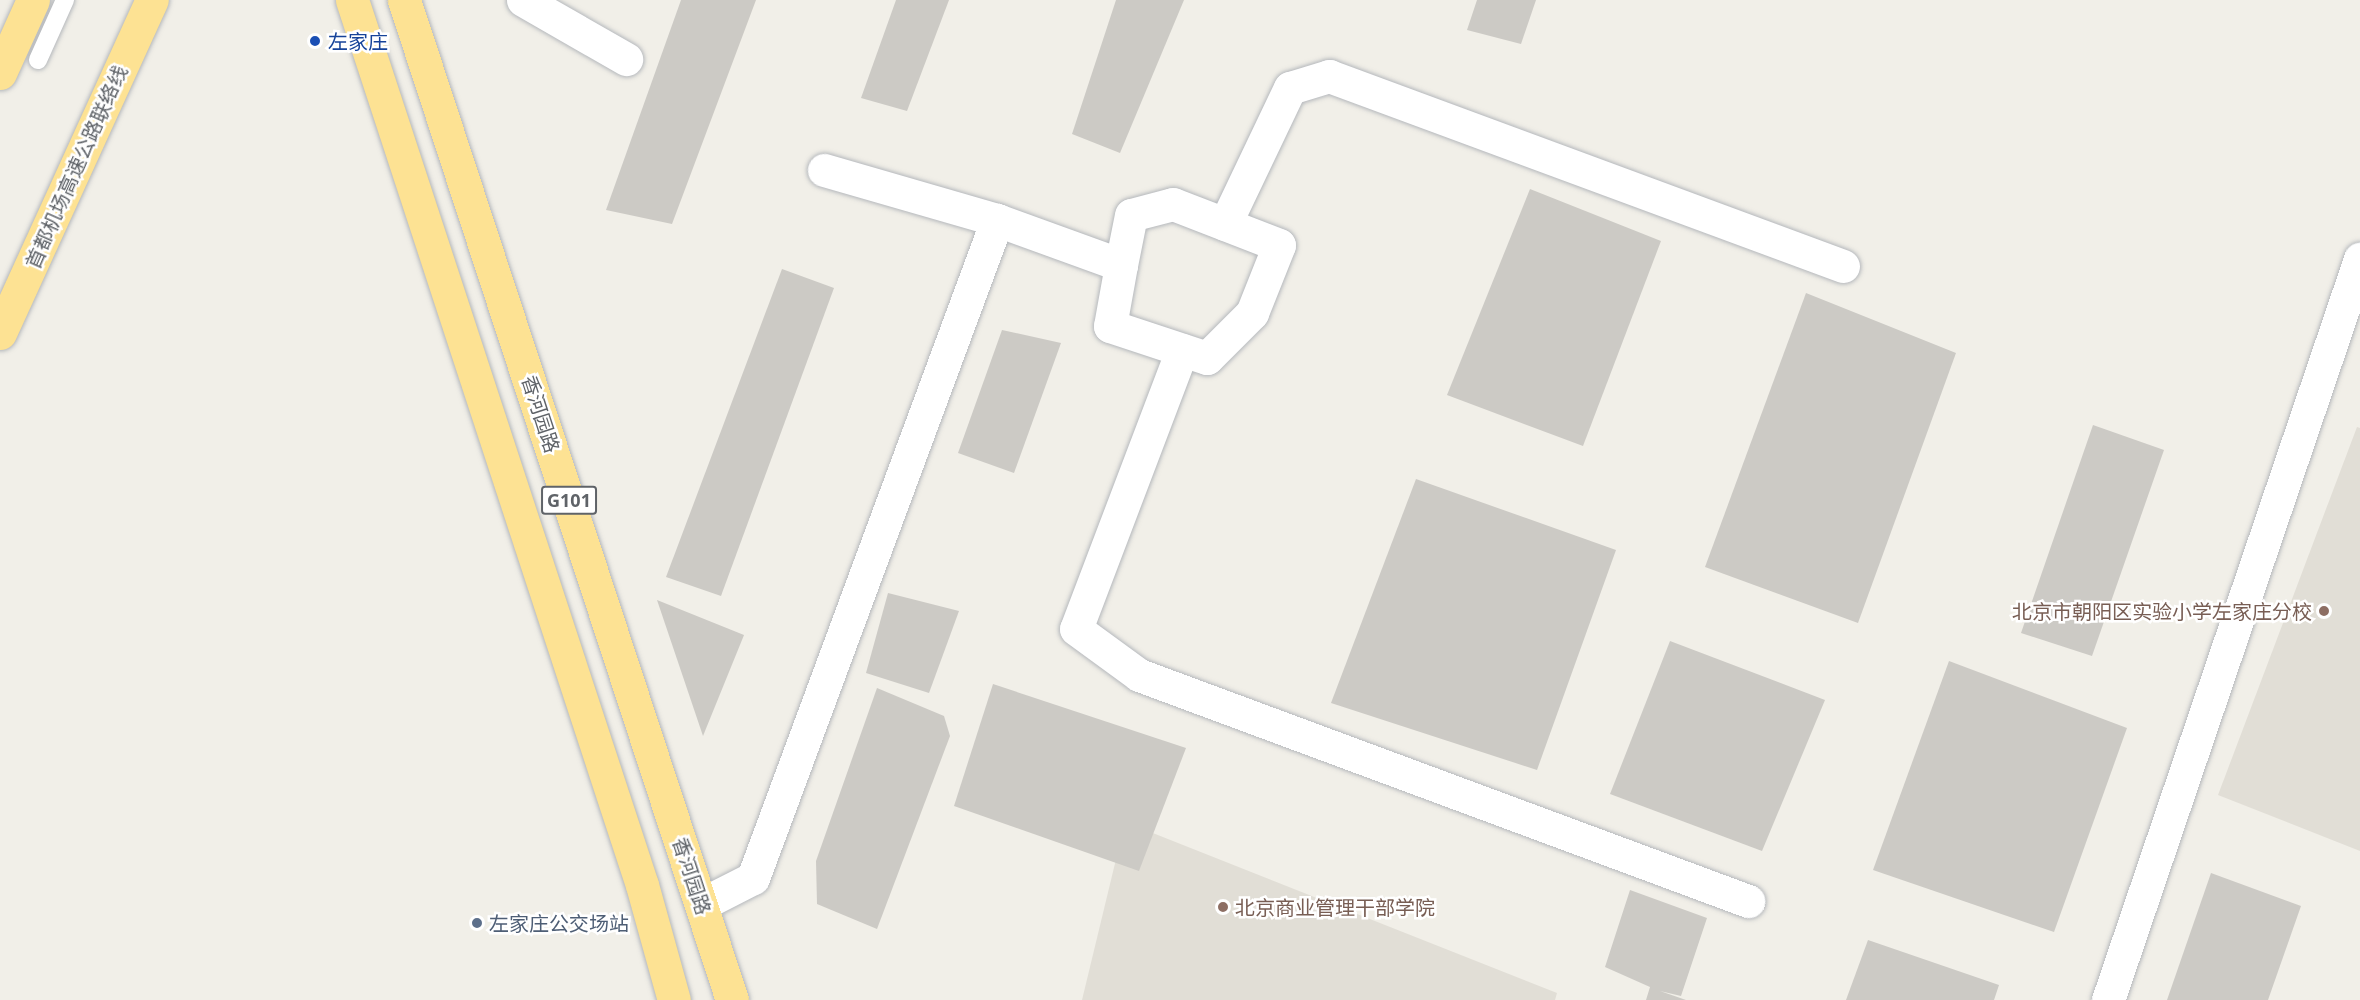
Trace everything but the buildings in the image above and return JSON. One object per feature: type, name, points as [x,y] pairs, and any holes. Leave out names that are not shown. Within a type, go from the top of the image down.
[{"type":"highway","points":[[0,73],[33,0]]},
{"type":"highway","name":"首都机场高速公路联络线","points":[[0,333],[152,0]]},
{"type":"highway","name":"G101","points":[[352,0],[642,885],[674,1000]]},
{"type":"highway","name":"香河园路","points":[[404,0],[732,1000]]},
{"type":"street","points":[[523,0],[626,59]]},
{"type":"street","points":[[1225,224],[1290,88],[1329,76],[1843,266]]},
{"type":"street","points":[[824,170],[997,220],[1121,265]]},
{"type":"street","points":[[1173,204],[1225,224],[1279,245],[1252,313],[1207,358],[1110,326],[1131,215],[1173,204]]},
{"type":"street","points":[[702,904],[753,878],[997,220]]},
{"type":"street","points":[[2108,1000],[2360,259]]},
{"type":"street","points":[[1182,350],[1076,629],[1139,675],[1748,901]]},
{"type":"lane","points":[[38,60],[64,0]]},
{"type":"shaded area","name":"北京市朝阳区实验小学左家庄分校","points":[[2357,427],[2360,428],[2360,851],[2218,795]]},
{"type":"shaded area","name":"北京商业管理干部学院","points":[[1125,822],[1557,993],[1555,1000],[1082,1000]]},
{"type":"place","name":"左家庄","points":[[315,41]]},
{"type":"place","name":"北京市朝阳区实验小学左家庄分校","points":[[2324,611]]},
{"type":"place","name":"北京商业管理干部学院","points":[[1223,907]]},
{"type":"place","name":"左家庄公交场站","points":[[477,923]]}]
